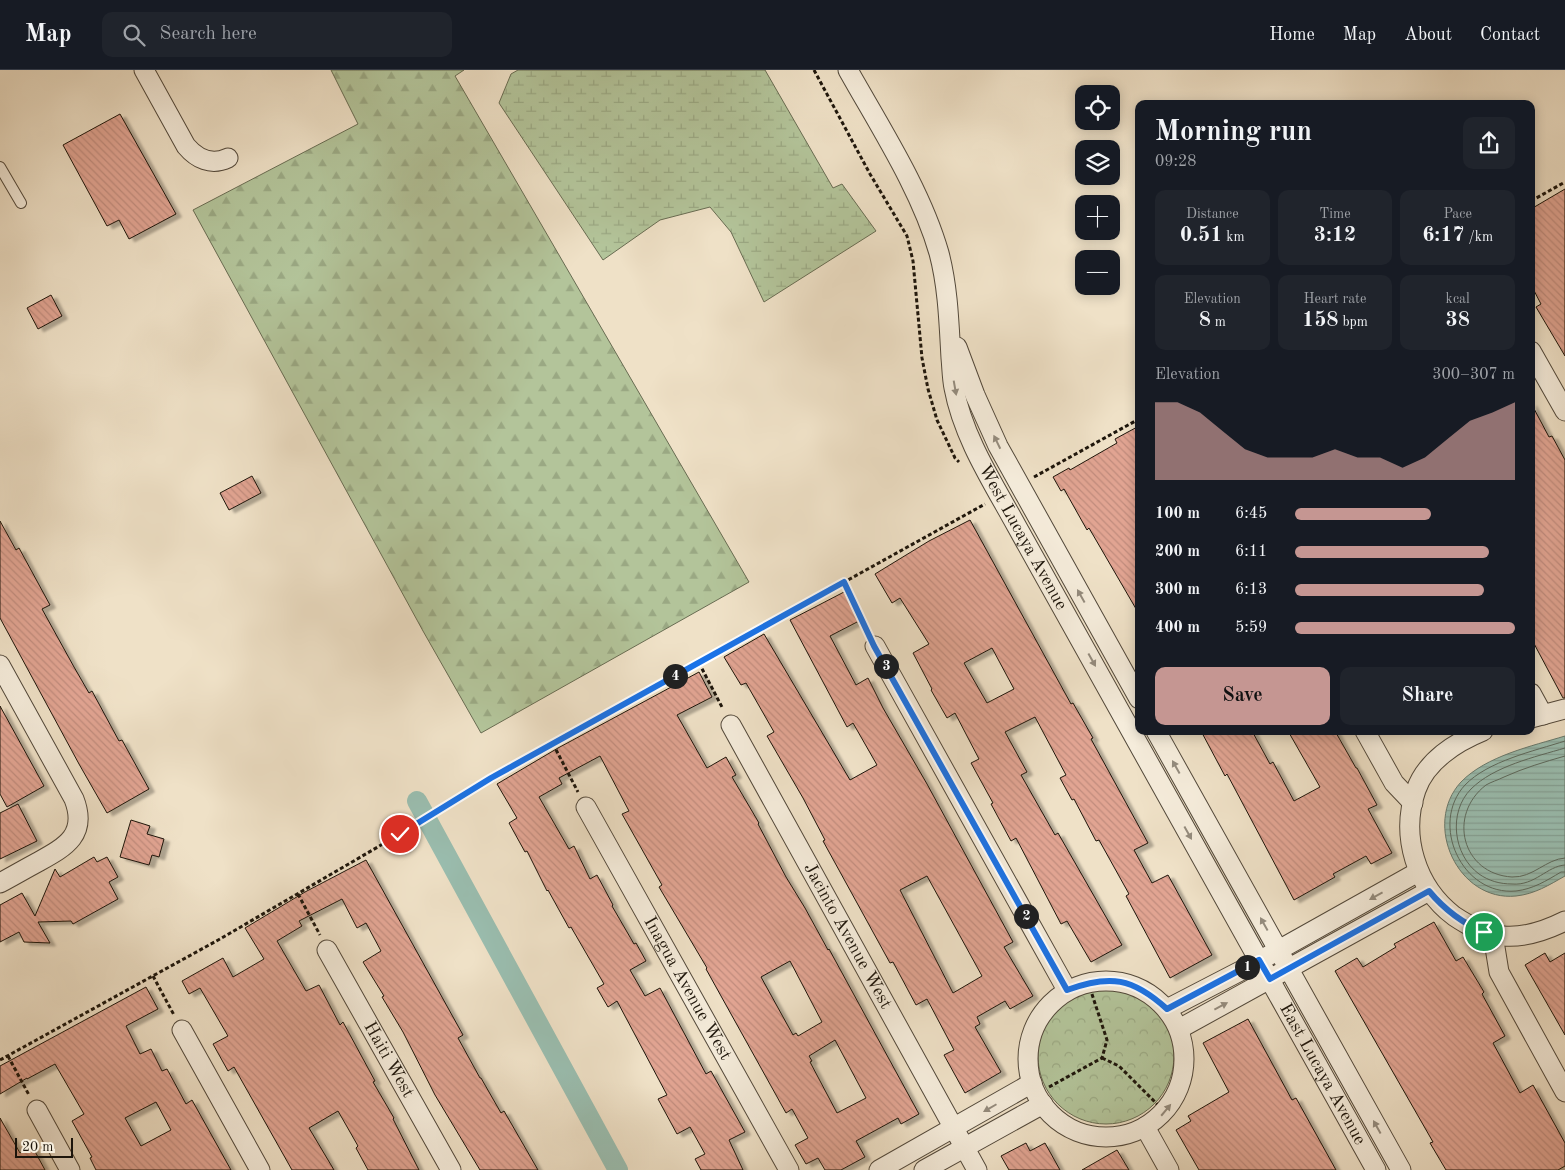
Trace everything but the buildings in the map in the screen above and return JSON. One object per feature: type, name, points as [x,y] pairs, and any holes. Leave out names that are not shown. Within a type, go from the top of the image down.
[{"type":"street","points":[[144,70],[191,152],[197,157],[212,162],[228,158]]},
{"type":"street","name":"West Lucaya Avenue","points":[[848,70],[907,176],[927,218],[941,260],[947,296],[954,388],[962,417],[988,474],[1270,979]]},
{"type":"street","points":[[948,322],[975,395],[1008,463],[1135,692]]},
{"type":"street","points":[[1535,358],[1565,411]]},
{"type":"street","points":[[988,474],[1008,463]]},
{"type":"street","points":[[1081,640],[1100,630]]},
{"type":"street","points":[[874,646],[1067,990]]},
{"type":"street","points":[[0,665],[74,799],[78,813],[73,837],[63,848],[0,883]]},
{"type":"street","points":[[1537,716],[1565,708]]},
{"type":"street","name":"Jacinto Avenue West","points":[[731,726],[977,1170]]},
{"type":"street","points":[[1158,735],[1401,1170]]},
{"type":"street","points":[[1367,735],[1394,783],[1413,803]]},
{"type":"street","points":[[1475,735],[1456,744],[1436,760],[1416,789],[1410,830],[1414,860],[1418,872],[1437,901],[1463,922],[1493,935],[1525,935],[1549,929],[1565,921]]},
{"type":"street","points":[[1172,804],[1191,793]]},
{"type":"street","name":"Inagua Avenue West","points":[[586,807],[789,1170]]},
{"type":"street","points":[[1167,1009],[1418,872]]},
{"type":"street","points":[[1179,1029],[1429,891]]},
{"type":"street","points":[[1493,935],[1499,972],[1565,1092]]},
{"type":"street","name":"Haiti West","points":[[327,950],[451,1170]]},
{"type":"street","name":"East Lucaya Avenue","points":[[1270,979],[1376,1170]]},
{"type":"street","points":[[1110,980],[1131,984],[1151,994],[1167,1009],[1179,1029],[1184,1047],[1185,1066],[1172,1102],[1145,1127],[1124,1136],[1101,1137],[1079,1132],[1059,1121],[1037,1094],[1028,1066],[1028,1048],[1033,1030],[1041,1015],[1053,1001],[1067,990],[1088,982],[1110,980]]},
{"type":"street","points":[[182,1030],[260,1170]]},
{"type":"street","points":[[1339,1103],[1357,1093]]},
{"type":"street","points":[[879,1170],[954,1128],[1037,1094]]},
{"type":"street","points":[[924,1170],[964,1147],[1037,1094]]},
{"type":"street","points":[[37,1110],[70,1170]]},
{"type":"street","points":[[1145,1127],[1169,1170]]},
{"type":"lane","points":[[0,167],[21,203]]},
{"type":"path","points":[[814,70],[870,174],[907,236],[913,261],[922,358],[928,389],[937,420],[955,458],[961,464]]},
{"type":"path","points":[[1535,199],[1565,182]]},
{"type":"path","points":[[1029,480],[1135,421]]},
{"type":"path","points":[[0,1060],[298,894],[491,778],[991,500]]},
{"type":"path","points":[[844,582],[874,646]]},
{"type":"path","points":[[699,663],[731,726]]},
{"type":"path","points":[[553,744],[586,807]]},
{"type":"path","points":[[298,894],[327,950]]},
{"type":"path","points":[[153,976],[182,1030]]},
{"type":"path","points":[[1037,1094],[1102,1058],[1107,1040],[1088,982]]},
{"type":"path","points":[[8,1056],[37,1110]]},
{"type":"path","points":[[1102,1058],[1119,1066],[1164,1111]]},
{"type":"green space","points":[[331,70],[464,70],[455,76],[749,582],[481,733],[423,631],[193,210],[358,124]]},
{"type":"green space","points":[[518,70],[765,70],[833,188],[842,184],[876,231],[764,302],[731,232],[710,207],[660,220],[603,260],[499,103],[511,74]]},
{"type":"green space","points":[[1106,988],[1132,993],[1154,1008],[1169,1030],[1174,1056],[1169,1082],[1154,1104],[1132,1119],[1106,1124],[1080,1119],[1058,1104],[1043,1082],[1038,1056],[1043,1030],[1058,1008],[1080,993]]},
{"type":"water","points":[[1565,736],[1565,876],[1536,891],[1516,896],[1495,895],[1477,887],[1463,874],[1452,857],[1446,838],[1445,818],[1450,799],[1461,782],[1483,765],[1524,748]]},
{"type":"waterway","points":[[417,801],[618,1170]]},
{"type":"route","points":[[400,834],[491,778],[844,582],[874,646],[1067,990],[1088,982],[1110,980],[1131,984],[1151,994],[1167,1009],[1259,960],[1270,979],[1429,891],[1451,914],[1484,932]]}]
